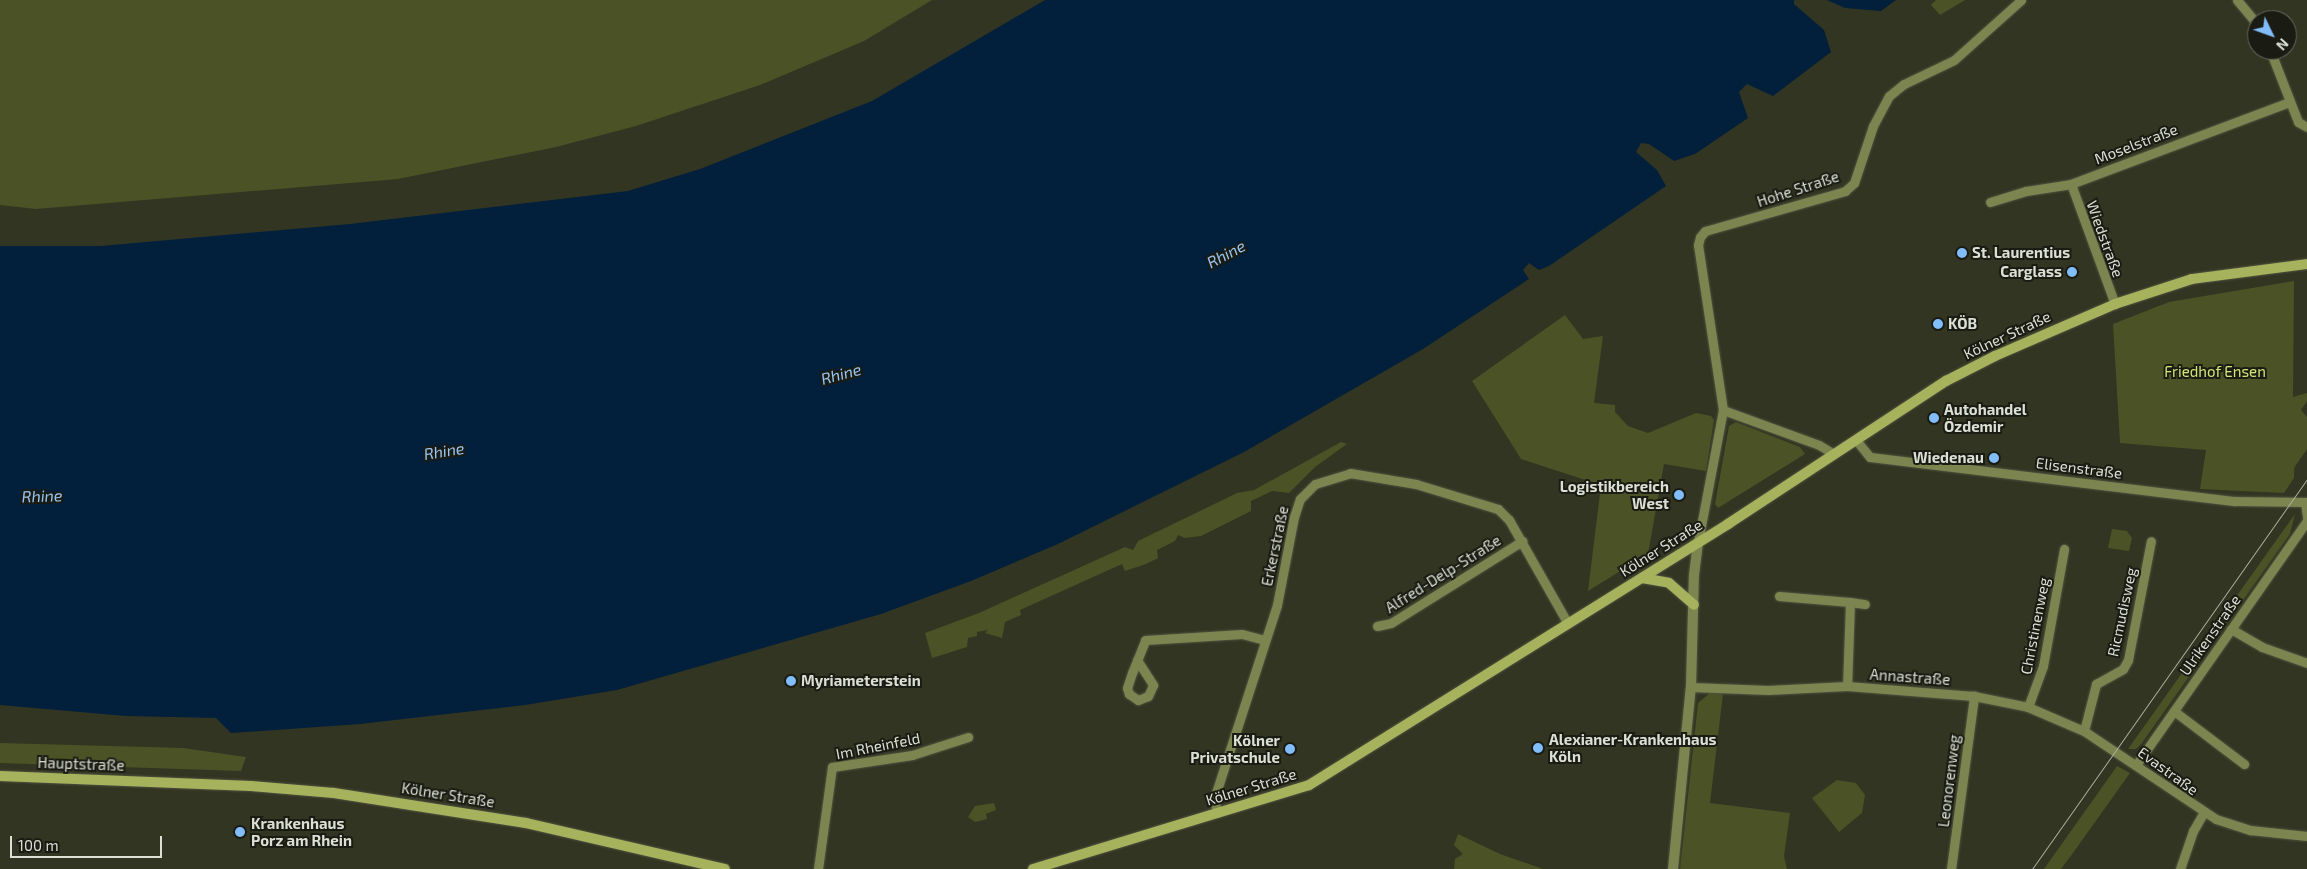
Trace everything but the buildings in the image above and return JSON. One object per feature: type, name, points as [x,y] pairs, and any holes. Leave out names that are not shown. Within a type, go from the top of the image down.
[{"type":"main road","name":"Kölner Straße","points":[[1033,869],[1309,785],[1567,622],[1642,578],[1946,381],[1995,356],[2115,304],[2192,279],[2307,264]]},
{"type":"main road","points":[[1642,578],[1669,583],[1694,605]]},
{"type":"main road","name":"Hauptstraße","points":[[0,776],[162,782]]},
{"type":"main road","name":"Kölner Straße","points":[[162,782],[334,793],[472,813],[725,869]]},
{"type":"street","name":"Hohe Straße","points":[[1698,542],[1723,410],[1698,245],[1700,237],[1705,231],[1845,191],[1854,183],[1873,126],[1889,96],[1904,84],[1954,60],[2021,0]]},
{"type":"street","points":[[2237,0],[2247,12]]},
{"type":"street","points":[[2274,60],[2289,102],[2304,127]]},
{"type":"street","name":"Moselstraße","points":[[1990,202],[2026,190],[2071,184],[2289,102]]},
{"type":"street","name":"Wiedstraße","points":[[2071,184],[2115,304]]},
{"type":"street","points":[[1723,410],[1819,445],[1834,454]]},
{"type":"street","name":"Elisenstraße","points":[[1856,440],[1870,457],[2228,500],[2306,502]]},
{"type":"street","name":"Erkerstraße","points":[[1217,813],[1214,799],[1277,605],[1300,498],[1314,484],[1332,476],[1350,473],[1416,484],[1498,509],[1506,515],[1522,541],[1567,622]]},
{"type":"street","points":[[2306,502],[2307,517]]},
{"type":"street","name":"Ulrikenstraße","points":[[2136,765],[2307,521]]},
{"type":"street","name":"Alfred-Delp-Straße","points":[[1377,626],[1391,623],[1522,541]]},
{"type":"street","points":[[1673,869],[1691,687],[1698,542]]},
{"type":"street","name":"Ricmudisweg","points":[[2084,731],[2096,684],[2122,669],[2128,660],[2151,542]]},
{"type":"street","name":"Christinenweg","points":[[2028,707],[2043,666],[2064,549]]},
{"type":"street","points":[[1779,596],[1865,604]]},
{"type":"street","points":[[1847,686],[1850,602]]},
{"type":"street","points":[[2231,629],[2262,647],[2307,663]]},
{"type":"street","points":[[1137,660],[1145,640],[1242,634],[1265,640]]},
{"type":"street","name":"Annastraße","points":[[1691,687],[1768,690],[1847,686],[1974,696],[2028,707],[2084,731],[2116,750]]},
{"type":"street","name":"Leonorenweg","points":[[1951,869],[1974,696]]},
{"type":"street","points":[[2174,711],[2244,764]]},
{"type":"street","name":"Im Rheinfeld","points":[[818,869],[832,767],[912,755],[968,737]]},
{"type":"street","name":"Evastraße","points":[[2116,750],[2204,812],[2250,830],[2307,836]]},
{"type":"street","name":"Evastraße","points":[[2180,869],[2193,831],[2204,812]]},
{"type":"green space","points":[[0,0],[932,0],[864,41],[760,85],[636,126],[556,147],[398,179],[36,209],[0,205]]},
{"type":"green space","points":[[1936,0],[1965,0],[1940,15],[1931,5]]},
{"type":"green space","name":"Friedhof Ensen","points":[[2294,281],[2293,397],[2307,393],[2307,401],[2301,410],[2307,417],[2307,449],[2294,468],[2294,478],[2284,493],[2200,489],[2206,450],[2120,443],[2113,324],[2169,302]]},
{"type":"green space","points":[[1565,315],[1583,339],[1603,336],[1594,403],[1615,405],[1615,412],[1628,426],[1648,433],[1696,413],[1711,416],[1714,420],[1706,471],[1664,464],[1648,554],[1588,591],[1601,485],[1521,459],[1472,381]]},
{"type":"green space","points":[[1736,422],[1800,447],[1805,454],[1718,508],[1715,504],[1729,426]]},
{"type":"green space","points":[[1341,442],[1347,444],[1315,467],[1289,493],[1272,491],[1251,501],[1251,511],[1201,536],[1185,538],[1178,535],[1175,541],[1157,550],[1158,558],[1146,564],[1125,571],[1122,564],[1020,610],[1021,615],[1005,622],[1002,638],[985,633],[988,630],[977,632],[977,636],[968,638],[967,647],[932,658],[925,633],[979,613],[1125,547],[1133,550],[1138,541],[1237,493],[1254,490]]},
{"type":"green space","points":[[2295,514],[2290,534],[2142,743],[2136,749],[2128,749]]},
{"type":"green space","points":[[2112,529],[2127,531],[2132,538],[2129,551],[2108,548]]},
{"type":"green space","points":[[1710,693],[1723,694],[1710,803],[1790,813],[1784,856],[1787,869],[1680,869],[1698,703]]},
{"type":"green space","points":[[0,743],[183,748],[246,757],[241,771],[0,763]]},
{"type":"green space","points":[[2117,766],[2130,773],[2061,869],[2044,869]]},
{"type":"green space","points":[[1837,780],[1856,783],[1865,795],[1862,813],[1839,832],[1812,798]]},
{"type":"green space","points":[[994,803],[996,810],[986,814],[987,819],[975,822],[968,817],[975,806]]},
{"type":"green space","points":[[1458,834],[1500,854],[1543,869],[1454,869],[1455,859],[1463,854],[1454,845]]},
{"type":"water","name":"Rhine","points":[[1045,0],[1794,0],[1794,4],[1824,30],[1831,52],[1773,96],[1747,84],[1739,92],[1748,118],[1695,154],[1674,161],[1649,144],[1641,143],[1636,152],[1657,170],[1666,186],[1549,266],[1539,270],[1529,263],[1523,270],[1529,279],[1423,349],[1244,452],[1058,544],[971,581],[881,614],[617,690],[525,705],[360,724],[231,733],[216,718],[126,716],[0,705],[0,246],[101,246],[350,224],[628,191],[700,169],[872,101]]},
{"type":"water","points":[[1827,0],[1896,0],[1881,11],[1845,8]]},
{"type":"tram line","points":[[2032,869],[2307,479]]},
{"type":"place","name":"St. Laurentius","points":[[1962,253]]},
{"type":"place","name":"Carglass","points":[[2072,272]]},
{"type":"place","name":"KÖB","points":[[1938,324]]},
{"type":"place","name":"Autohandel Özdemir","points":[[1934,418]]},
{"type":"place","name":"Wiedenau","points":[[1994,458]]},
{"type":"place","name":"Logistikbereich West","points":[[1679,495]]},
{"type":"place","name":"Myriameterstein","points":[[791,681]]},
{"type":"place","name":"Alexianer-Krankenhaus Köln","points":[[1538,748]]},
{"type":"place","name":"Kölner Privatschule","points":[[1290,749]]},
{"type":"place","name":"Krankenhaus Porz am Rhein","points":[[240,832]]}]
